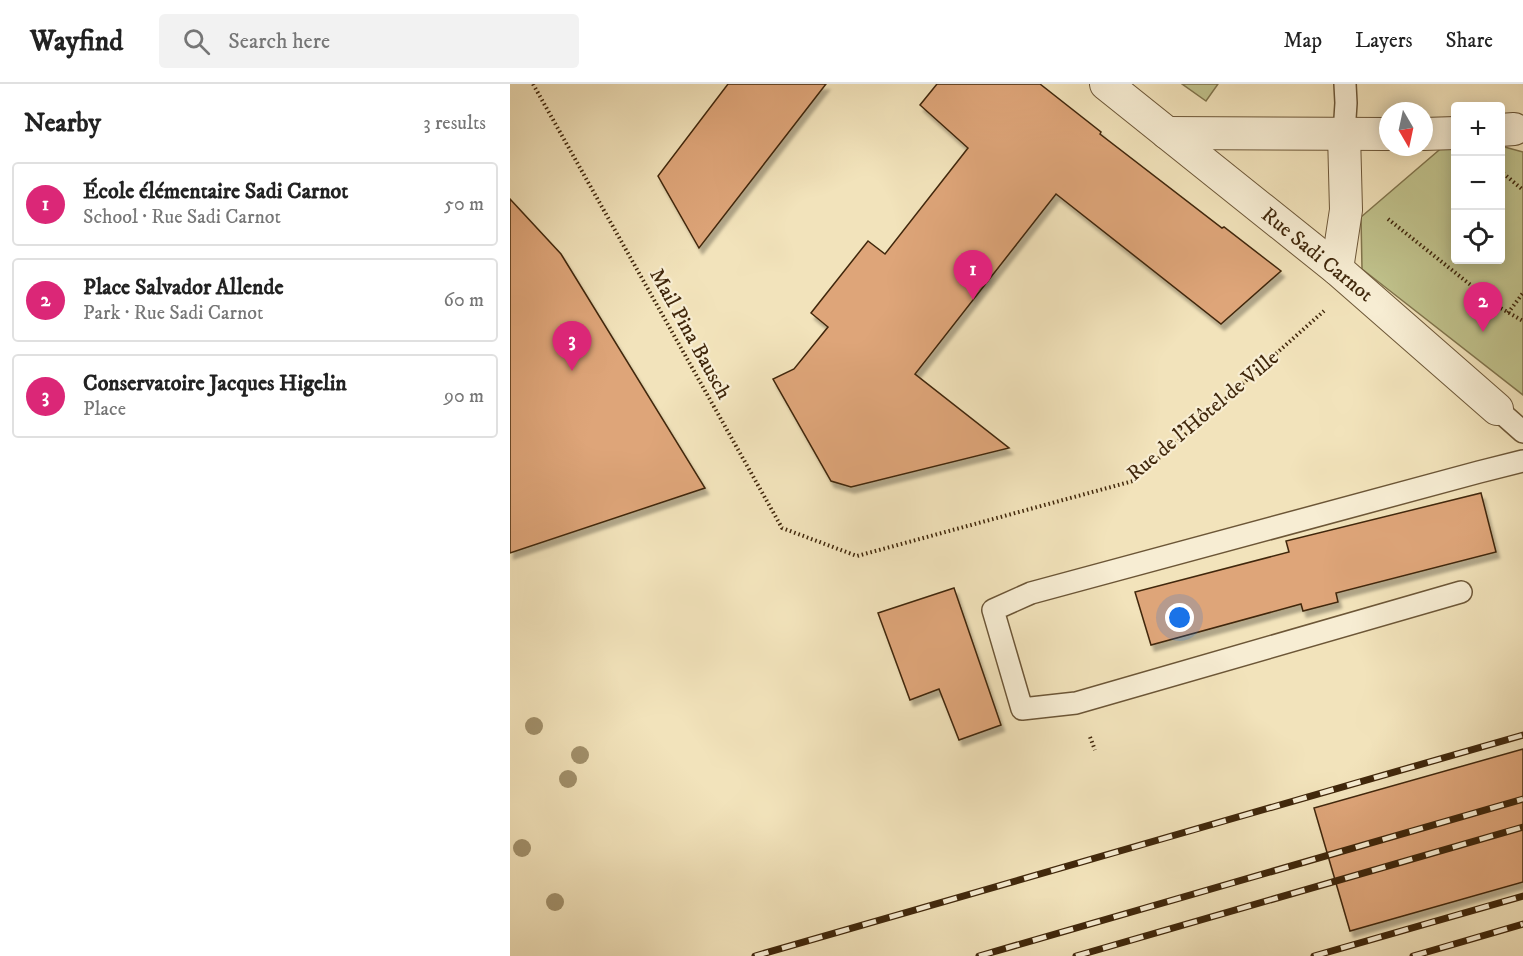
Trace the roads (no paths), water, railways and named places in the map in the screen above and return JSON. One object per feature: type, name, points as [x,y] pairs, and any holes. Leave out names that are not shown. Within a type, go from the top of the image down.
[{"type":"street","name":"Rue Sadi Carnot","points":[[1106,84],[1345,276],[1497,409]]},
{"type":"street","points":[[1167,133],[1379,134]]},
{"type":"street","points":[[1433,134],[1451,133]]},
{"type":"street","points":[[1344,134],[1345,276]]},
{"type":"lane","points":[[1344,134],[1345,84]]},
{"type":"lane","name":"Rue Sadi Carnot","points":[[1497,409],[1523,432]]},
{"type":"lane","points":[[1461,592],[1076,703],[1022,709],[993,610],[1031,593],[1523,461]]},
{"type":"railway","points":[[755,956],[1523,735]]},
{"type":"railway","points":[[979,956],[1523,799]]},
{"type":"railway","points":[[1076,956],[1523,827]]},
{"type":"railway","points":[[1314,956],[1523,896]]},
{"type":"railway","points":[[1413,956],[1523,924]]},
{"type":"place","name":"École élémentaire Sadi Carnot","points":[[973,300]]},
{"type":"place","name":"Place Salvador Allende","points":[[1483,332]]},
{"type":"place","name":"Conservatoire Jacques Higelin","points":[[572,371]]}]
